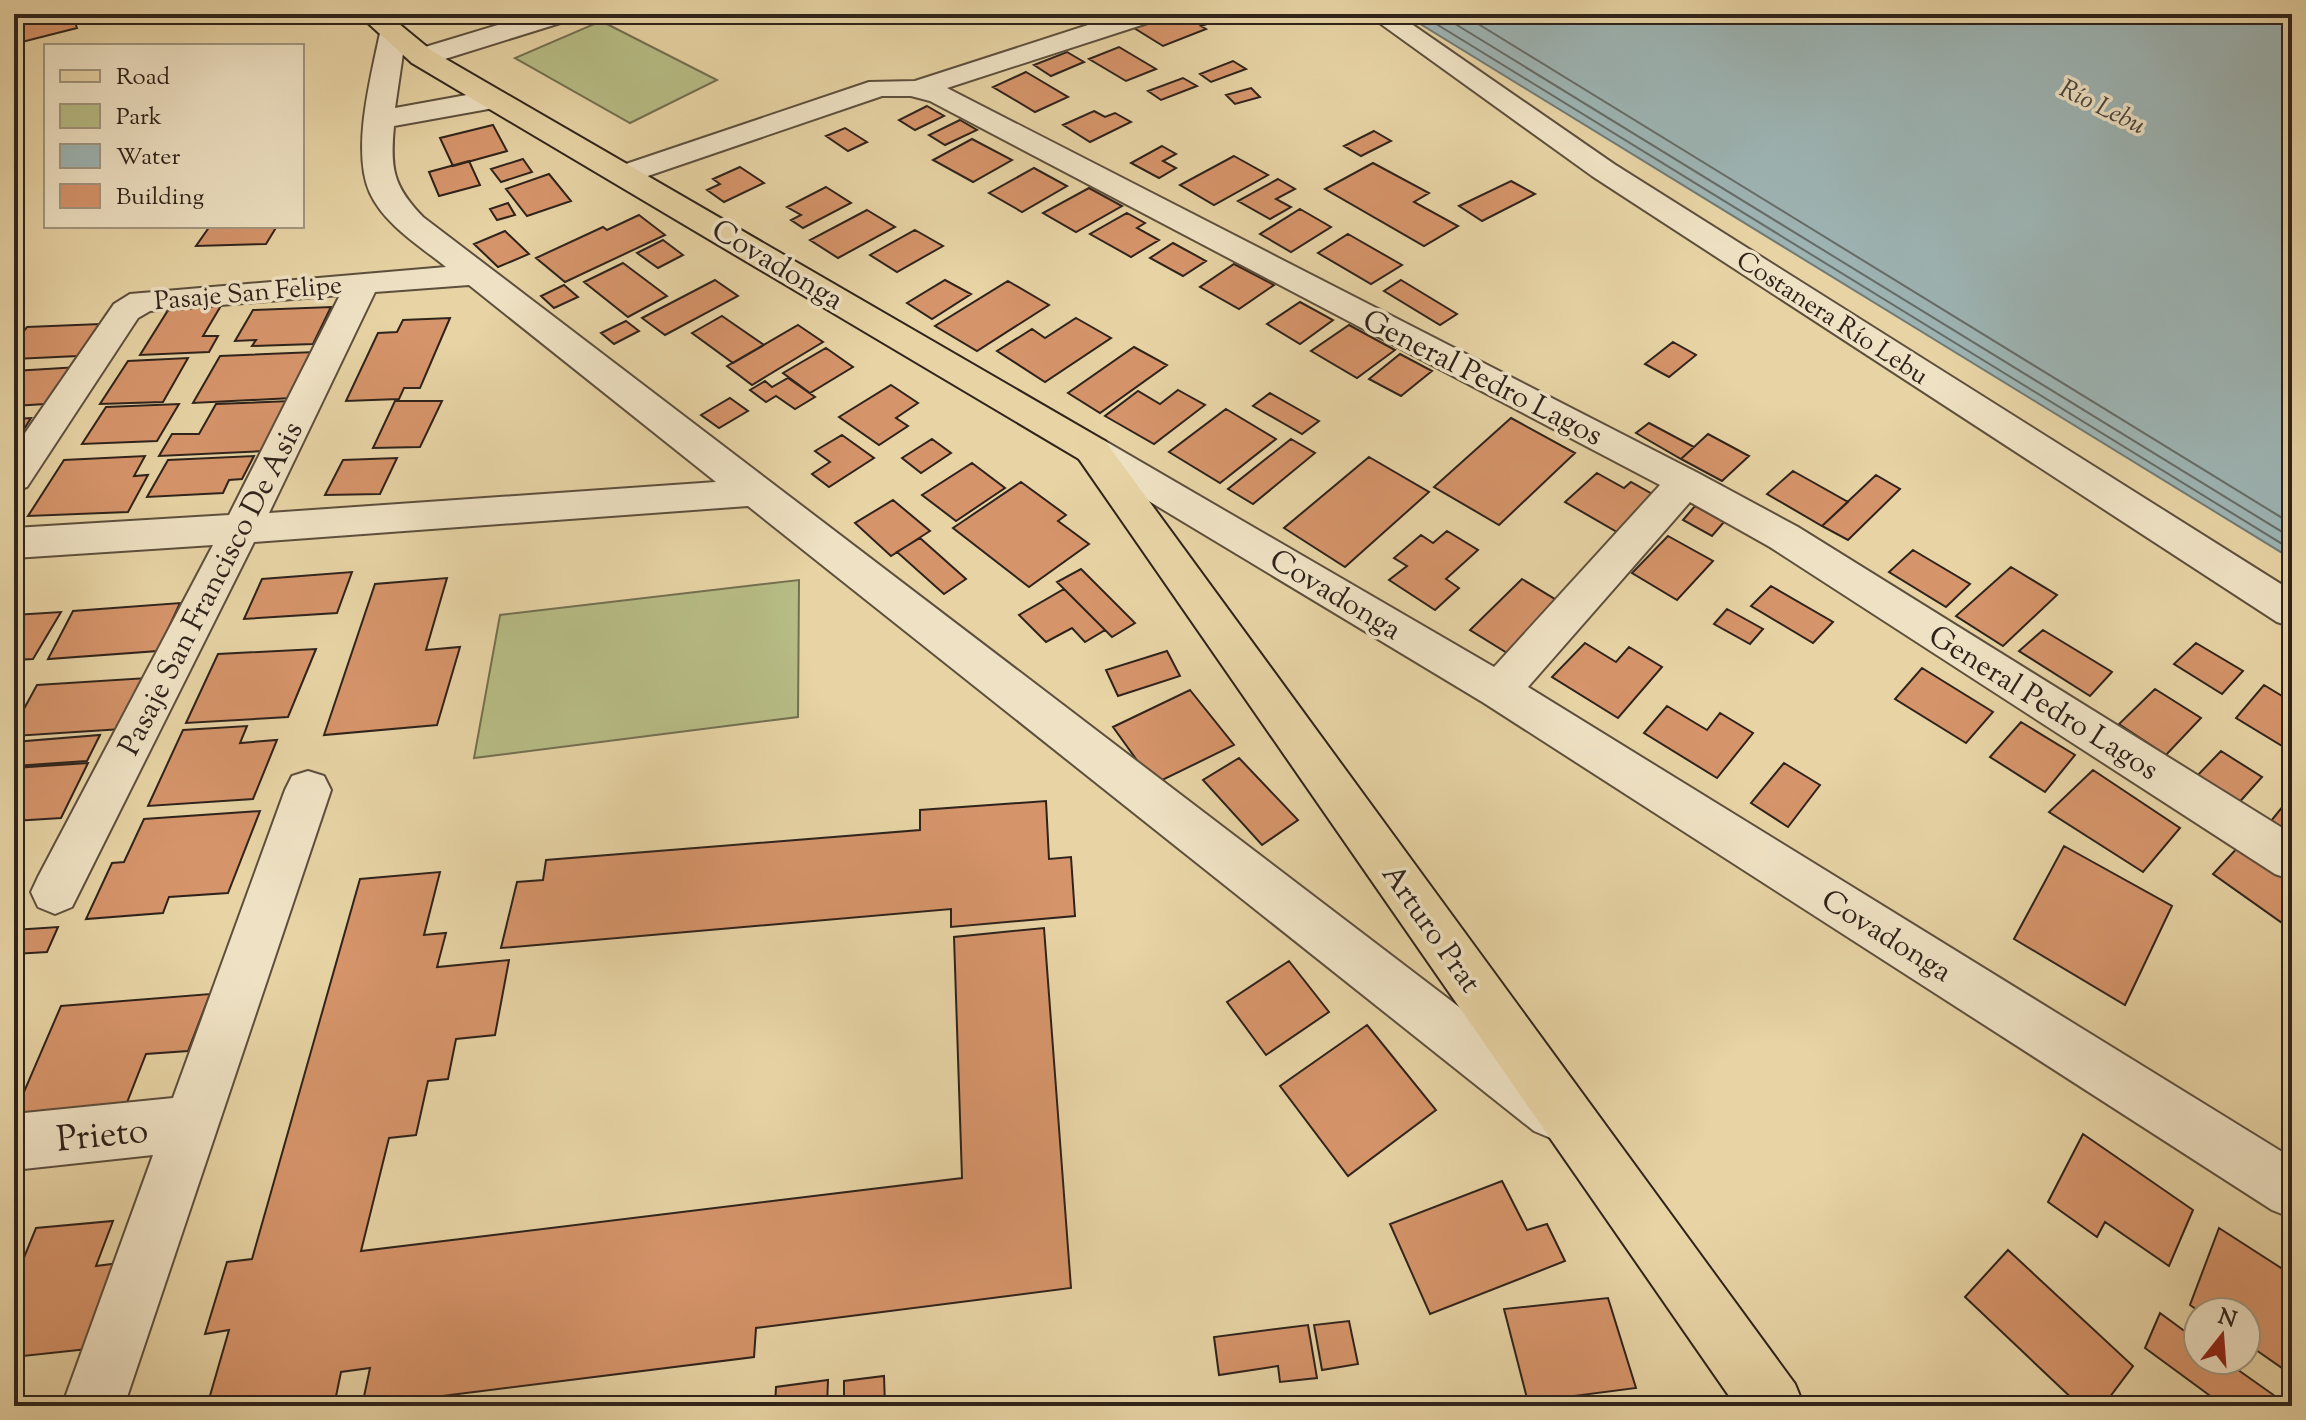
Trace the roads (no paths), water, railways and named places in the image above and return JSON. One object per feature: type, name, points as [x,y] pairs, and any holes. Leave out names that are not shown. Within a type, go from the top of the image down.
[{"type":"main road","name":"Covadonga","points":[[395,34],[494,99],[1092,450]]},
{"type":"main road","name":"Arturo Prat","points":[[1092,450],[1773,1406]]},
{"type":"street","points":[[561,14],[395,34],[379,120],[384,192],[412,224],[1577,1130]]},
{"type":"street","points":[[917,89],[1148,14]]},
{"type":"street","name":"Costanera Río Lebu","points":[[1380,14],[1603,170],[2292,611]]},
{"type":"street","name":"General Pedro Lagos","points":[[625,174],[879,88],[917,89],[940,95],[1685,482],[1784,537],[2292,859]]},
{"type":"street","points":[[379,120],[494,99]]},
{"type":"street","name":"Pasaje San Felipe","points":[[14,478],[126,311],[133,306],[152,298],[477,274]]},
{"type":"street","name":"Pasaje San Francisco De Asis","points":[[55,892],[242,528],[363,282]]},
{"type":"street","name":"Covadonga","points":[[1092,450],[1499,691],[2292,1190]]},
{"type":"street","points":[[1499,691],[1685,482]]},
{"type":"street","points":[[14,543],[419,518],[757,492]]},
{"type":"street","points":[[93,1406],[308,790]]},
{"type":"street","name":"Prieto","points":[[14,1142],[189,1124]]},
{"type":"water","name":"Río Lebu","points":[[1404,14],[2292,14],[2292,559]]}]
